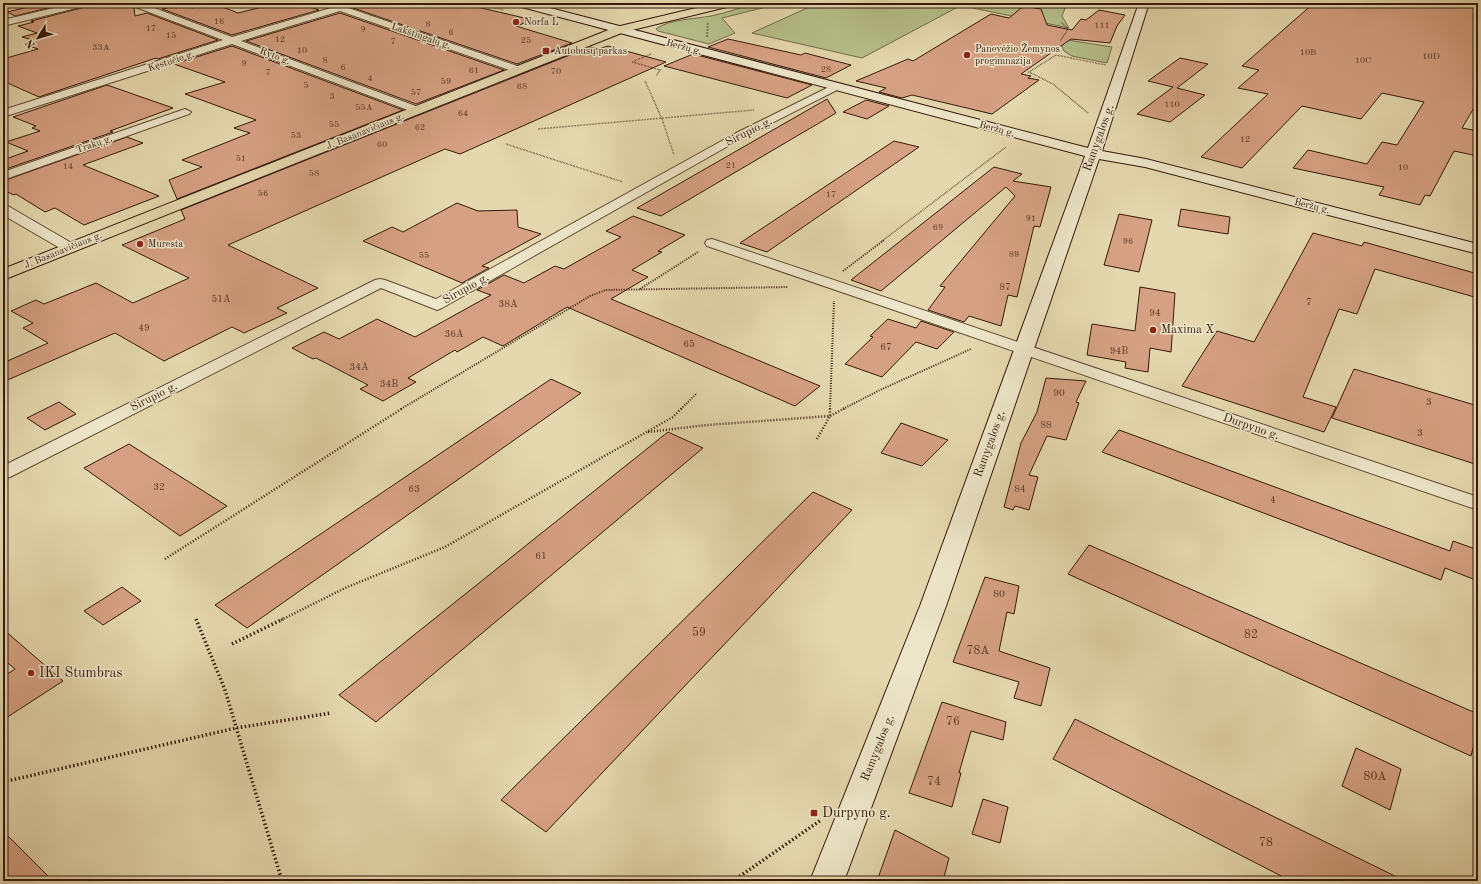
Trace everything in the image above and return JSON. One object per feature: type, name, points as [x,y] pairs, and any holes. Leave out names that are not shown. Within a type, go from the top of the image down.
[{"type":"highway","name":"J. Basanavičiaus g.","points":[[3,275],[620,29],[731,3]]},
{"type":"main road","name":"Beržų g.","points":[[518,3],[1093,154],[1146,163],[1478,249]]},
{"type":"main road","name":"Ramygalos g.","points":[[827,881],[907,676],[1124,67],[1144,3]]},
{"type":"street","points":[[3,23],[86,3]]},
{"type":"street","name":"Ryto g.","points":[[133,3],[417,110]]},
{"type":"street","name":"Lakštingalų g.","points":[[324,3],[519,70]]},
{"type":"street","name":"Kęstučio g.","points":[[3,114],[233,40],[340,8]]},
{"type":"street","name":"Sirupio g.","points":[[3,473],[380,282],[437,306],[740,135],[834,87]]},
{"type":"street","name":"Trakų g.","points":[[3,176],[185,112]]},
{"type":"street","points":[[3,209],[70,248]]},
{"type":"street","name":"Durpyno g.","points":[[712,244],[1478,504]]},
{"type":"path","points":[[706,39],[708,22]]},
{"type":"path","points":[[1060,41],[1067,31],[1067,28],[1061,22]]},
{"type":"path","points":[[654,53],[632,62],[660,70],[656,76]]},
{"type":"path","points":[[1103,126],[1053,84],[1029,72],[1056,55],[1096,64],[1124,67]]},
{"type":"path","points":[[645,81],[662,119],[680,169]]},
{"type":"path","points":[[538,129],[755,110]]},
{"type":"path","points":[[506,144],[644,189]]},
{"type":"path","points":[[817,439],[830,416],[830,285],[1006,146]]},
{"type":"path","points":[[640,290],[712,244]]},
{"type":"path","points":[[165,559],[386,418],[590,296],[606,290],[796,287]]},
{"type":"path","points":[[646,433],[707,424],[830,416],[880,390],[992,340]]},
{"type":"path","points":[[232,644],[345,588],[445,547],[673,417],[697,393]]},
{"type":"path","points":[[196,619],[225,690],[282,881]]},
{"type":"path","points":[[3,782],[236,728],[331,713]]},
{"type":"path","points":[[733,881],[828,815]]},
{"type":"green space","points":[[756,3],[782,3],[722,18],[735,33],[709,44],[658,31],[656,29],[675,21],[717,15]]},
{"type":"green space","points":[[818,3],[933,3],[956,8],[862,58],[752,33]]},
{"type":"green space","points":[[977,3],[1067,3],[1062,16],[1069,28],[968,7]]},
{"type":"green space","points":[[1068,40],[1112,47],[1107,63],[1072,56],[1064,51],[1060,41]]},
{"type":"building","points":[[45,3],[68,3],[15,16],[7,12]]},
{"type":"building","points":[[91,3],[128,3],[129,6],[134,8],[135,16],[147,13],[218,40],[158,59],[156,58],[39,97],[3,81],[3,59],[38,49],[24,44],[36,41],[22,37],[37,33],[18,26],[34,22],[31,21],[89,6]]},
{"type":"building","points":[[212,3],[238,13],[274,4],[277,5],[286,3],[298,3],[319,10],[232,35],[162,9],[184,4],[192,8]]},
{"type":"building","points":[[357,3],[460,3],[533,20],[516,26],[572,43],[517,64],[353,8],[356,7]]},
{"type":"building","points":[[1314,3],[1478,3],[1478,101],[1462,128],[1478,131],[1478,156],[1454,151],[1430,196],[1425,195],[1420,205],[1379,195],[1384,187],[1293,168],[1308,150],[1367,164],[1382,142],[1397,145],[1424,102],[1382,93],[1361,119],[1302,106],[1242,168],[1201,157],[1268,94],[1238,88],[1259,70],[1242,66]]},
{"type":"building","points":[[1028,7],[1041,9],[1047,25],[1072,30],[1081,19],[1086,20],[1099,10],[1125,15],[1117,26],[1110,43],[1071,39],[1021,74],[1031,76],[1028,78],[1039,80],[992,114],[912,95],[902,98],[879,92],[886,88],[856,81],[908,59],[913,61],[991,14],[1009,18],[1021,8]]},
{"type":"building","points":[[340,13],[504,70],[416,104],[246,41]]},
{"type":"building","points":[[728,39],[801,55],[805,53],[851,65],[826,78],[708,47]]},
{"type":"building","points":[[232,46],[403,110],[177,199],[169,180],[202,167],[182,160],[250,133],[234,128],[256,120],[185,94],[225,82],[174,64]]},
{"type":"building","points":[[608,46],[666,62],[460,154],[445,149],[228,245],[318,288],[277,308],[287,313],[244,333],[232,327],[164,361],[115,333],[3,382],[3,363],[48,343],[23,328],[33,323],[11,311],[36,300],[44,304],[96,283],[133,303],[189,278],[122,245],[185,219],[181,210],[590,47],[598,49]]},
{"type":"building","points":[[693,54],[812,85],[787,98],[664,66]]},
{"type":"building","points":[[1180,58],[1208,64],[1177,88],[1205,95],[1170,122],[1137,114],[1173,87],[1148,81]]},
{"type":"building","points":[[107,85],[173,108],[110,131],[113,132],[3,170],[3,160],[28,151],[6,142],[40,131],[32,128],[36,126],[13,117]]},
{"type":"building","points":[[827,99],[836,113],[661,216],[637,208]]},
{"type":"building","points":[[866,100],[889,106],[867,119],[843,112]]},
{"type":"building","points":[[127,137],[143,143],[83,165],[159,196],[84,225],[55,208],[45,212],[16,194],[14,195],[3,190],[3,181]]},
{"type":"building","points":[[894,141],[919,147],[767,252],[740,243]]},
{"type":"building","points":[[994,167],[1022,174],[1013,181],[1051,187],[1040,227],[1034,226],[1017,297],[1008,295],[1001,326],[969,316],[964,322],[928,310],[945,287],[940,286],[1015,196],[1006,187],[881,291],[851,280]]},
{"type":"building","points":[[457,203],[478,211],[517,210],[518,227],[541,234],[482,266],[489,268],[462,283],[363,241],[392,227],[403,232]]},
{"type":"building","points":[[1181,209],[1230,217],[1228,234],[1178,226]]},
{"type":"building","points":[[1119,214],[1152,220],[1139,272],[1104,265]]},
{"type":"building","points":[[633,216],[685,235],[658,251],[662,252],[632,270],[648,277],[611,299],[820,386],[795,406],[567,307],[503,346],[483,337],[457,352],[455,350],[408,378],[416,382],[383,401],[360,389],[368,385],[316,358],[313,359],[292,348],[324,332],[339,339],[377,319],[415,337],[491,295],[477,290],[504,275],[524,283],[555,266],[564,269],[621,237],[606,231]]},
{"type":"building","points":[[1313,233],[1362,246],[1364,242],[1478,274],[1478,298],[1375,269],[1357,314],[1339,309],[1303,397],[1336,407],[1324,432],[1182,386],[1217,331],[1254,342]]},
{"type":"building","points":[[1140,287],[1175,293],[1171,352],[1150,348],[1148,372],[1125,368],[1126,362],[1087,355],[1092,324],[1135,331]]},
{"type":"building","points":[[888,319],[916,328],[921,321],[954,332],[937,349],[916,342],[882,377],[845,364],[873,337],[870,336]]},
{"type":"building","points":[[1354,369],[1478,406],[1478,465],[1332,418]]},
{"type":"building","points":[[1046,378],[1086,381],[1076,402],[1079,403],[1066,440],[1047,436],[1029,475],[1038,477],[1029,510],[1015,506],[1013,510],[1004,507],[1021,443],[1037,412]]},
{"type":"building","points":[[551,379],[581,393],[247,628],[215,605]]},
{"type":"building","points":[[59,402],[76,414],[45,430],[27,418]]},
{"type":"building","points":[[901,423],[948,440],[922,466],[881,453]]},
{"type":"building","points":[[1119,430],[1450,551],[1453,541],[1478,550],[1478,581],[1445,568],[1441,580],[1102,452]]},
{"type":"building","points":[[668,432],[703,448],[376,722],[339,695]]},
{"type":"building","points":[[129,444],[227,506],[180,536],[84,468]]},
{"type":"building","points":[[813,492],[852,510],[546,832],[501,800]]},
{"type":"building","points":[[1089,545],[1478,714],[1478,729],[1471,756],[1068,574]]},
{"type":"building","points":[[985,577],[1019,586],[1014,614],[1007,612],[999,651],[1050,668],[1041,706],[1014,698],[1019,682],[953,662]]},
{"type":"building","points":[[122,587],[141,601],[103,625],[84,611]]},
{"type":"building","name":"IKI Stumbras","points":[[3,629],[63,681],[3,720],[3,677],[15,669],[3,659]]},
{"type":"building","points":[[942,702],[1006,722],[1003,740],[971,731],[959,773],[961,773],[952,807],[909,793]]},
{"type":"building","points":[[1075,719],[1405,881],[1291,881],[1053,759]]},
{"type":"building","points":[[1356,748],[1401,769],[1390,810],[1342,786]]},
{"type":"building","points":[[983,799],[1008,807],[1000,843],[972,834]]},
{"type":"building","points":[[895,830],[949,858],[943,881],[877,881]]},
{"type":"building","points":[[3,831],[53,881],[3,881]]},
{"type":"place","name":"Norfa L","points":[[516,22]]},
{"type":"place","name":"Autobusų parkas","points":[[546,51]]},
{"type":"place","name":"Panevėžio Žemynos progimnazija","points":[[967,55]]},
{"type":"place","name":"Muresta","points":[[140,244]]},
{"type":"place","name":"Maxima X","points":[[1153,330]]},
{"type":"place","name":"IKI Stumbras","points":[[31,673]]},
{"type":"place","name":"Durpyno g.","points":[[814,813]]}]
